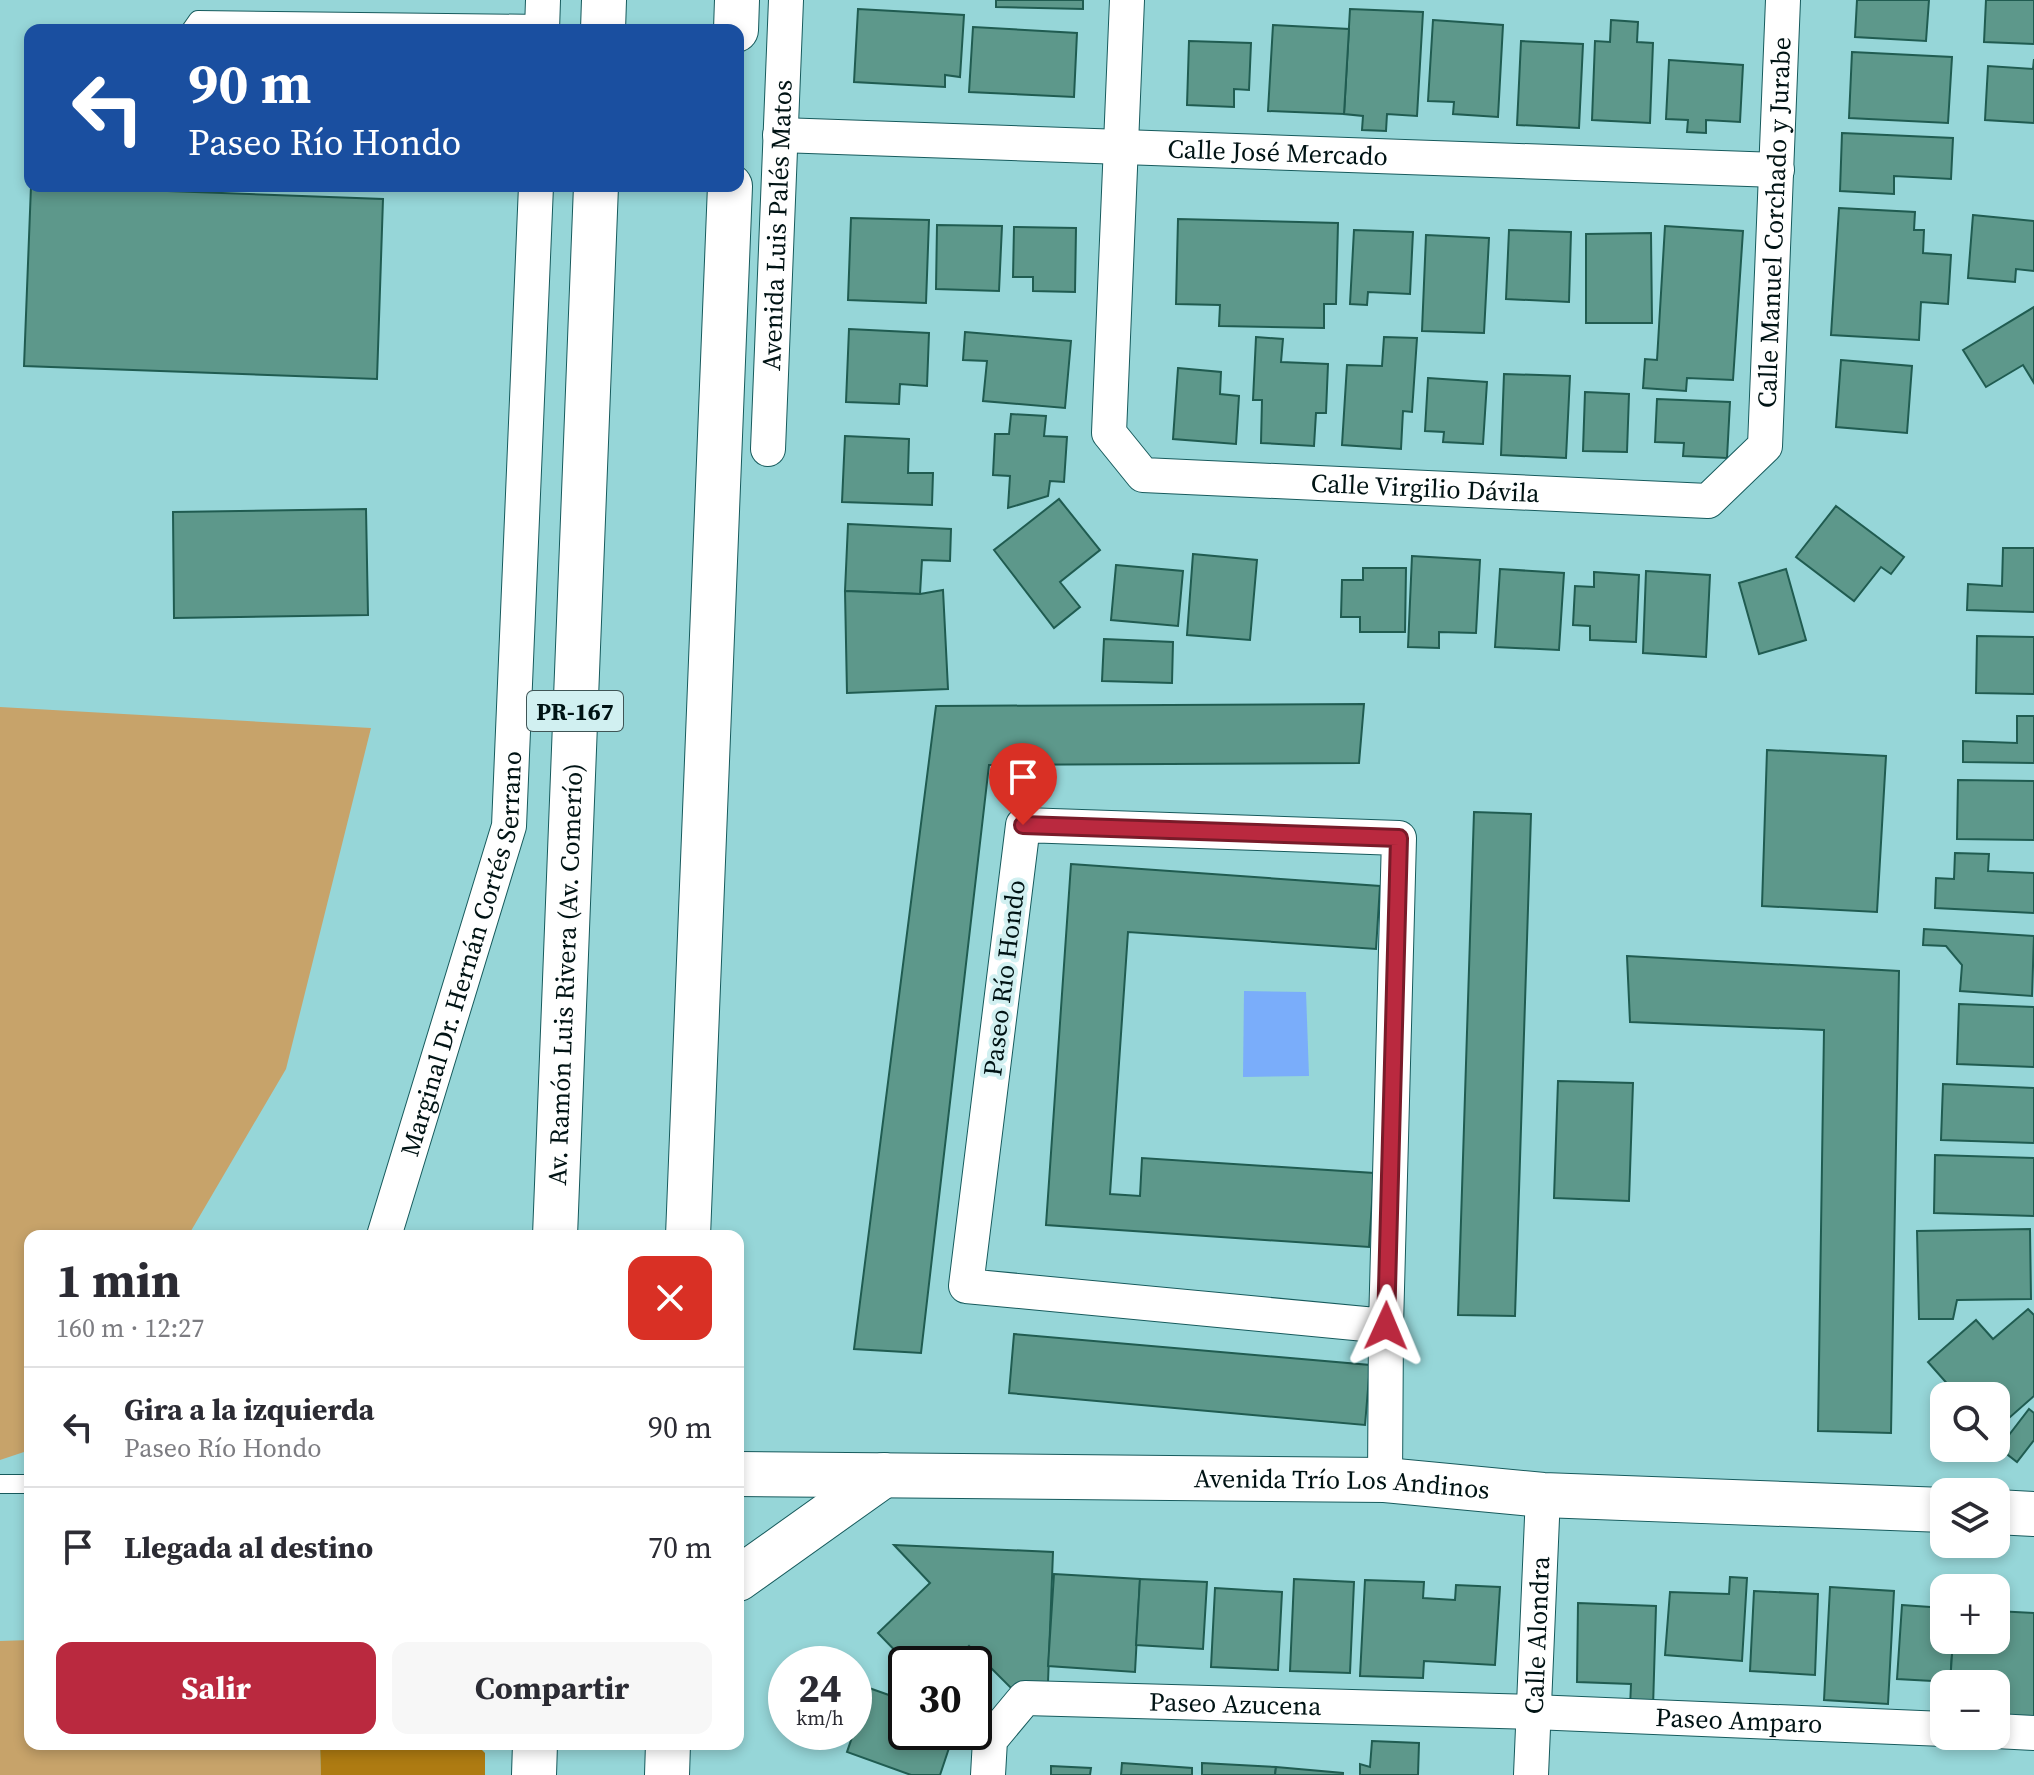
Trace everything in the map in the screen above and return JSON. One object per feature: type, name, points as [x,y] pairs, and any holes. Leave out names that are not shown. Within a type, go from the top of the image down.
[{"type":"main road","points":[[603,24],[604,0]]},
{"type":"main road","points":[[736,24],[737,0]]},
{"type":"main road","name":"Av. Ramón Luis Rivera (Av. Comerío)","points":[[555,1230],[596,192]]},
{"type":"main road","points":[[688,1230],[730,192]]},
{"type":"main road","name":"Avenida Trío Los Andinos","points":[[744,1474],[1385,1480],[1543,1495],[1930,1509]]},
{"type":"main road","points":[[744,1575],[884,1475]]},
{"type":"main road","points":[[2010,1513],[2034,1514]]},
{"type":"main road","points":[[534,1775],[535,1750]]},
{"type":"street","name":"Avenida Luis Palés Matos","points":[[768,449],[786,0]]},
{"type":"street","points":[[1121,146],[1127,0]]},
{"type":"street","name":"Calle Manuel Corchado y Jurabe","points":[[1765,446],[1783,0]]},
{"type":"street","name":"Calle José Mercado","points":[[780,135],[1777,170]]},
{"type":"street","name":"Calle Virgilio Dávila","points":[[1121,146],[1109,433],[1143,475],[1708,501],[1765,446]]},
{"type":"street","name":"Marginal Dr. Hernán Cortés Serrano","points":[[386,1230],[509,826],[536,192]]},
{"type":"street","name":"Paseo Río Hondo","points":[[1023,825],[1399,838],[1386,1326],[966,1286],[1023,825]]},
{"type":"street","points":[[1385,1480],[1386,1326]]},
{"type":"street","name":"Calle Alondra","points":[[1531,1775],[1543,1495]]},
{"type":"street","name":"Paseo Azucena","points":[[988,1775],[990,1740],[1025,1698],[1533,1712]]},
{"type":"street","name":"Paseo Amparo","points":[[1533,1712],[1930,1728]]},
{"type":"street","points":[[2010,1732],[2034,1733]]},
{"type":"lane","points":[[470,24],[543,18]]},
{"type":"lane","points":[[195,24],[198,20],[363,24]]},
{"type":"lane","points":[[0,1484],[24,1484]]},
{"type":"shaded area","points":[[0,707],[371,728],[286,1069],[192,1230],[24,1230],[24,1452],[0,1460]]},
{"type":"shaded area","points":[[24,1640],[24,1750],[320,1750],[321,1775],[0,1775],[0,1641]]},
{"type":"shaded area","points":[[320,1750],[482,1750],[485,1753],[485,1775],[321,1775]]},
{"type":"water","points":[[1244,991],[1306,992],[1309,1076],[1243,1077]]},
{"type":"building","points":[[996,0],[1083,0],[1083,9],[996,7]]},
{"type":"building","points":[[1857,0],[1929,0],[1926,41],[1855,37]]},
{"type":"building","points":[[1986,0],[2034,0],[2034,44],[1984,42]]},
{"type":"building","points":[[858,9],[964,15],[960,77],[945,75],[945,87],[854,82]]},
{"type":"building","points":[[1350,9],[1423,12],[1417,116],[1387,114],[1386,131],[1362,130],[1363,116],[1344,114]]},
{"type":"building","points":[[1433,20],[1503,25],[1498,117],[1453,114],[1454,102],[1428,101]]},
{"type":"building","points":[[1611,20],[1638,22],[1637,42],[1653,43],[1650,123],[1592,120],[1595,41],[1610,42]]},
{"type":"building","points":[[1273,25],[1349,29],[1344,114],[1268,111]]},
{"type":"building","points":[[973,27],[1077,33],[1074,97],[969,92]]},
{"type":"building","points":[[1189,41],[1251,43],[1249,90],[1234,89],[1234,107],[1187,105]]},
{"type":"building","points":[[1521,41],[1583,44],[1579,128],[1517,125]]},
{"type":"building","points":[[1852,52],[1952,57],[1948,123],[1849,118]]},
{"type":"building","points":[[2034,59],[2034,123],[1985,120],[1988,66],[2033,69]]},
{"type":"building","points":[[1669,60],[1743,65],[1740,122],[1706,120],[1706,133],[1687,132],[1688,120],[1666,119]]},
{"type":"building","points":[[1842,133],[1953,138],[1951,179],[1894,176],[1894,194],[1840,191]]},
{"type":"building","points":[[31,192],[193,192],[383,199],[377,379],[24,366]]},
{"type":"building","points":[[1839,208],[1915,212],[1914,230],[1924,230],[1923,253],[1951,255],[1948,304],[1921,302],[1919,340],[1831,335]]},
{"type":"building","points":[[1973,215],[2034,221],[2034,271],[2016,269],[2015,282],[1968,278]]},
{"type":"building","points":[[851,218],[929,220],[926,303],[848,300]]},
{"type":"building","points":[[1178,219],[1338,223],[1336,304],[1324,304],[1324,328],[1219,326],[1220,305],[1176,304]]},
{"type":"building","points":[[937,225],[1002,226],[999,291],[936,289]]},
{"type":"building","points":[[1665,226],[1743,231],[1733,380],[1687,378],[1686,391],[1643,388],[1645,359],[1657,360]]},
{"type":"building","points":[[1014,227],[1076,228],[1075,292],[1033,291],[1033,277],[1013,277]]},
{"type":"building","points":[[1354,230],[1413,232],[1410,294],[1368,292],[1367,305],[1350,304]]},
{"type":"building","points":[[1509,230],[1571,232],[1569,302],[1506,299]]},
{"type":"building","points":[[1651,233],[1652,323],[1586,323],[1586,234]]},
{"type":"building","points":[[1426,235],[1489,238],[1484,333],[1422,331]]},
{"type":"building","points":[[2034,307],[2034,383],[2023,365],[1986,387],[1963,350]]},
{"type":"building","points":[[849,329],[929,333],[927,386],[900,384],[899,404],[846,402]]},
{"type":"building","points":[[965,332],[1071,341],[1065,408],[983,401],[987,361],[963,360]]},
{"type":"building","points":[[1256,337],[1283,339],[1281,362],[1328,364],[1326,413],[1316,413],[1314,446],[1261,443],[1262,400],[1253,400]]},
{"type":"building","points":[[1384,337],[1417,338],[1412,412],[1403,411],[1401,449],[1342,445],[1347,365],[1382,366]]},
{"type":"building","points":[[1841,360],[1912,366],[1907,433],[1836,427]]},
{"type":"building","points":[[1178,368],[1221,372],[1220,394],[1239,396],[1236,444],[1173,439]]},
{"type":"building","points":[[1504,374],[1570,376],[1566,458],[1501,455]]},
{"type":"building","points":[[1428,378],[1487,382],[1483,444],[1443,442],[1444,432],[1425,431]]},
{"type":"building","points":[[1585,392],[1629,394],[1627,452],[1583,451]]},
{"type":"building","points":[[1657,399],[1730,402],[1727,458],[1683,456],[1684,443],[1655,442]]},
{"type":"building","points":[[1011,414],[1046,416],[1044,436],[1067,437],[1064,482],[1050,481],[1048,496],[1008,508],[1010,476],[993,475],[995,434],[1009,434]]},
{"type":"building","points":[[845,436],[909,439],[908,473],[933,473],[932,505],[842,502]]},
{"type":"building","points":[[1059,499],[1100,550],[1060,582],[1080,607],[1054,628],[994,550]]},
{"type":"building","points":[[1836,506],[1904,557],[1891,574],[1881,567],[1854,601],[1796,557]]},
{"type":"building","points":[[366,509],[368,615],[174,618],[173,512]]},
{"type":"building","points":[[848,524],[951,529],[950,561],[922,560],[920,594],[845,591]]},
{"type":"building","points":[[2003,548],[2034,548],[2034,612],[1967,610],[1968,584],[2002,586]]},
{"type":"building","points":[[1193,554],[1257,560],[1250,640],[1187,635]]},
{"type":"building","points":[[1412,556],[1480,560],[1476,633],[1439,632],[1439,648],[1408,647]]},
{"type":"building","points":[[1116,565],[1183,571],[1178,626],[1111,620]]},
{"type":"building","points":[[1363,568],[1406,568],[1405,632],[1360,632],[1360,617],[1341,617],[1342,580],[1363,580]]},
{"type":"building","points":[[1500,569],[1564,573],[1559,650],[1495,647]]},
{"type":"building","points":[[1786,569],[1806,640],[1759,654],[1739,583]]},
{"type":"building","points":[[1646,571],[1710,575],[1706,657],[1643,653]]},
{"type":"building","points":[[1594,572],[1639,575],[1636,642],[1590,640],[1590,626],[1573,625],[1575,586],[1594,587]]},
{"type":"building","points":[[943,590],[948,689],[847,693],[845,591],[920,594]]},
{"type":"building","points":[[1977,636],[2034,637],[2034,694],[1976,693]]},
{"type":"building","points":[[1104,639],[1173,642],[1172,683],[1102,681]]},
{"type":"building","points":[[1364,704],[1359,763],[989,765],[921,1353],[854,1349],[936,706]]},
{"type":"building","points":[[2017,716],[2034,716],[2034,763],[1963,762],[1963,741],[2017,743]]},
{"type":"building","points":[[1767,750],[1886,756],[1877,912],[1762,906]]},
{"type":"building","points":[[1958,780],[2034,781],[2034,840],[1957,839]]},
{"type":"building","points":[[1474,812],[1531,814],[1515,1316],[1458,1315]]},
{"type":"building","points":[[1955,853],[1989,854],[1988,871],[2034,873],[2034,913],[1935,908],[1936,878],[1954,879]]},
{"type":"building","points":[[1071,864],[1380,886],[1376,949],[1128,932],[1110,1194],[1140,1196],[1142,1158],[1374,1173],[1369,1247],[1046,1225]]},
{"type":"building","points":[[1924,929],[2034,936],[2032,996],[1960,991],[1962,965],[1946,946],[1923,945]]},
{"type":"building","points":[[1627,956],[1899,971],[1891,1433],[1818,1431],[1824,1030],[1630,1022]]},
{"type":"building","points":[[1959,1004],[2034,1007],[2034,1067],[1957,1064]]},
{"type":"building","points":[[1558,1081],[1633,1083],[1629,1201],[1554,1198]]},
{"type":"building","points":[[1943,1084],[2034,1088],[2034,1143],[1941,1140]]},
{"type":"building","points":[[1935,1155],[2034,1158],[2034,1216],[1934,1213]]},
{"type":"building","points":[[2030,1229],[2031,1299],[1957,1300],[1953,1319],[1919,1319],[1917,1231]]},
{"type":"building","points":[[2028,1309],[2034,1315],[2034,1396],[2010,1417],[2010,1382],[1946,1382],[1928,1362],[1976,1320],[1993,1339]]},
{"type":"building","points":[[1014,1334],[1370,1365],[1365,1425],[1009,1393]]},
{"type":"building","points":[[2029,1409],[2034,1413],[2034,1440],[2017,1462],[2010,1457],[2010,1434]]},
{"type":"building","points":[[894,1545],[1053,1552],[1048,1682],[1014,1691],[992,1669],[992,1646],[891,1646],[878,1633],[930,1583]]},
{"type":"building","points":[[1054,1574],[1140,1579],[1135,1672],[1048,1666]]},
{"type":"building","points":[[1730,1577],[1747,1578],[1742,1661],[1665,1655],[1670,1592],[1729,1594]]},
{"type":"building","points":[[1140,1579],[1207,1582],[1203,1649],[1136,1645]]},
{"type":"building","points":[[1294,1579],[1354,1582],[1350,1673],[1290,1671]]},
{"type":"building","points":[[1365,1580],[1424,1582],[1423,1598],[1455,1600],[1456,1585],[1500,1587],[1495,1665],[1424,1661],[1423,1678],[1360,1676]]},
{"type":"building","points":[[1830,1587],[1894,1591],[1888,1704],[1824,1700]]},
{"type":"building","points":[[1215,1588],[1282,1592],[1278,1670],[1211,1667]]},
{"type":"building","points":[[1754,1591],[1818,1594],[1815,1675],[1750,1671]]},
{"type":"building","points":[[1578,1603],[1656,1606],[1653,1708],[1630,1707],[1631,1684],[1577,1682]]},
{"type":"building","points":[[1902,1605],[1930,1607],[1930,1654],[1952,1654],[1951,1670],[1930,1670],[1930,1681],[1897,1679]]},
{"type":"building","points":[[2010,1612],[2034,1613],[2034,1719],[2010,1718],[2010,1670],[1951,1670],[1952,1654],[2010,1654]]},
{"type":"building","points":[[872,1689],[888,1695],[888,1750],[948,1750],[940,1775],[911,1775],[847,1752],[872,1750]]},
{"type":"building","points":[[1372,1741],[1419,1743],[1418,1775],[1360,1775],[1360,1764],[1370,1767]]},
{"type":"building","points":[[1122,1763],[1192,1768],[1192,1775],[1121,1775]]},
{"type":"building","points":[[1202,1763],[1276,1767],[1275,1775],[1202,1775]]},
{"type":"building","points":[[1051,1766],[1091,1768],[1090,1775],[1051,1775]]},
{"type":"building","points":[[1276,1767],[1343,1773],[1343,1775],[1275,1775]]},
{"type":"route","points":[[1023,825],[1399,838],[1386,1326]]}]
